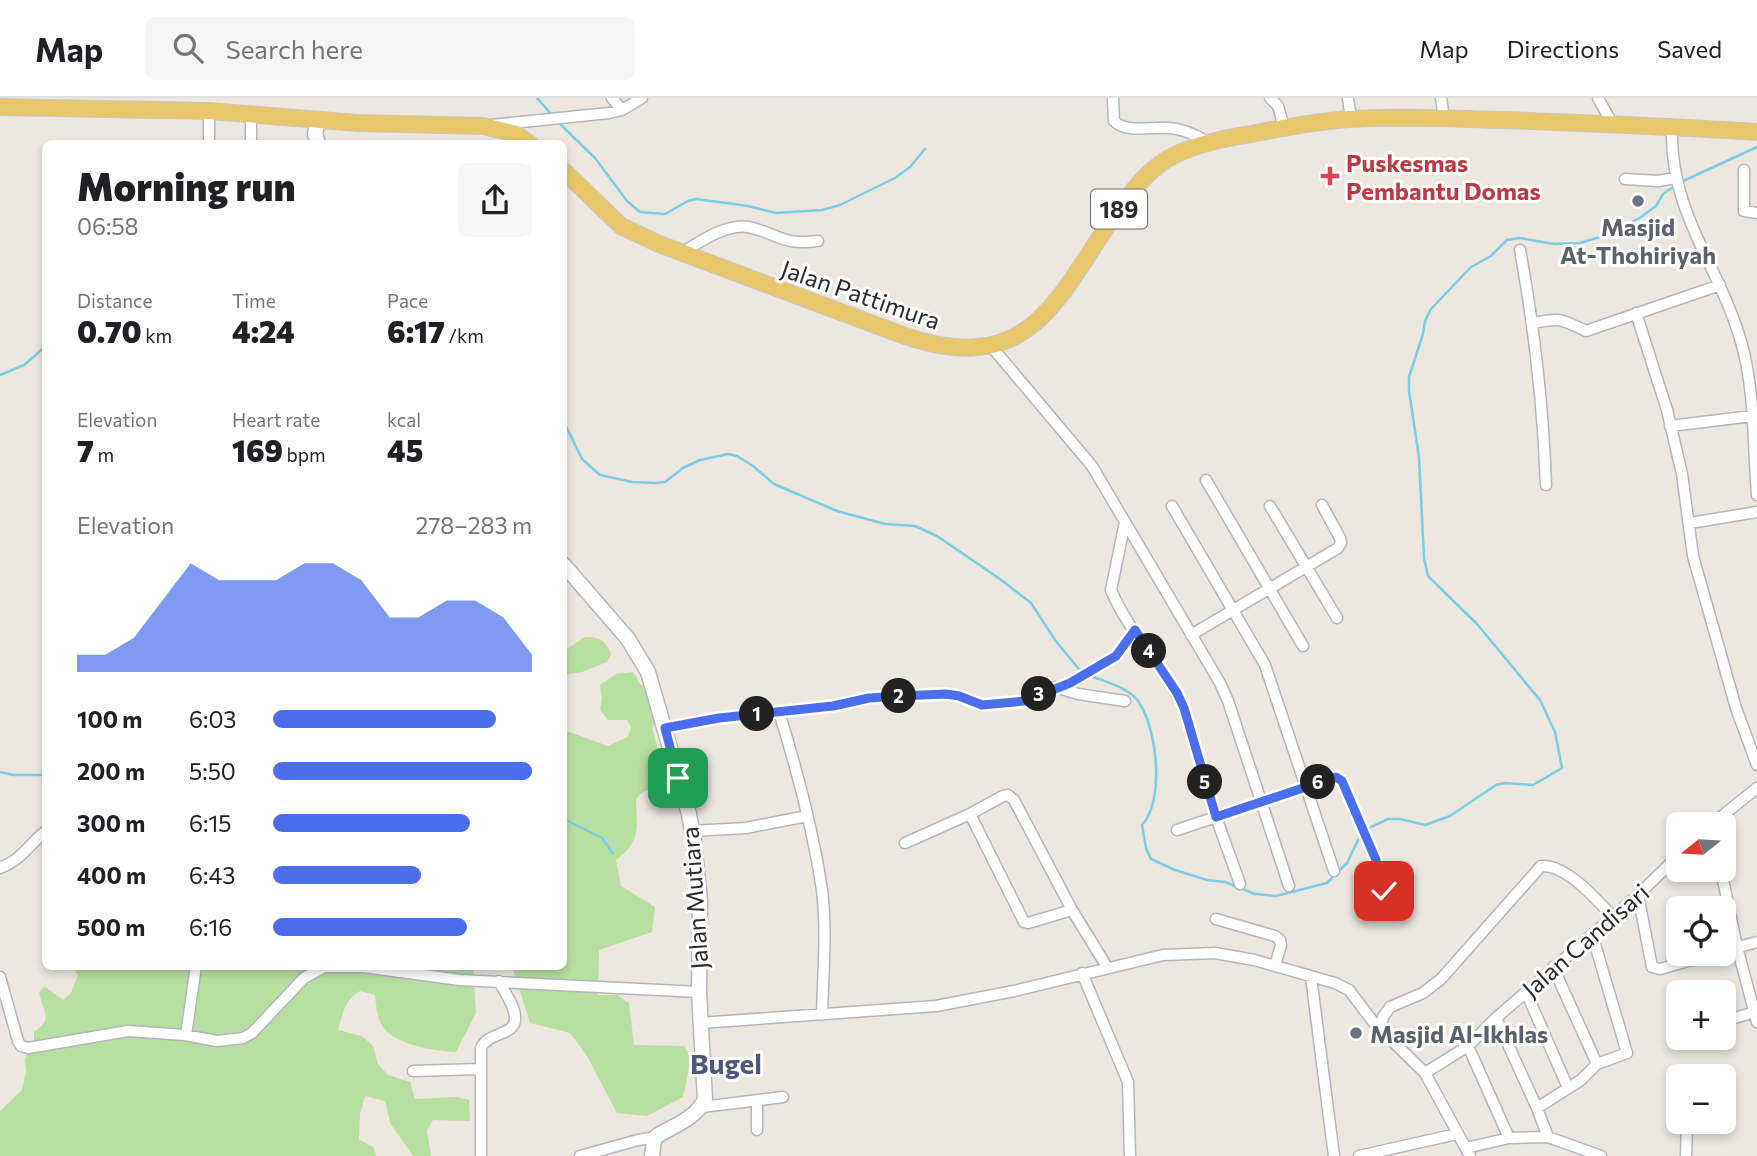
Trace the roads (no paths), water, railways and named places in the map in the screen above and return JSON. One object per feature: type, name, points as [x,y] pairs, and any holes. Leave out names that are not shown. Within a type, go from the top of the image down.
[{"type":"main road","points":[[0,107],[209,111],[318,120],[483,126],[516,134],[524,140]]},
{"type":"main road","name":"Jalan Pattimura","points":[[567,174],[621,226],[682,253],[925,343],[965,348],[991,346],[1015,337],[1045,315],[1059,300],[1114,217],[1151,171],[1174,155],[1208,142],[1284,127],[1351,119],[1444,118],[1672,126],[1757,132]]},
{"type":"street","points":[[612,98],[622,110]]},
{"type":"street","points":[[483,126],[622,110],[642,98]]},
{"type":"street","points":[[1112,98],[1114,121],[1121,127],[1169,127],[1208,142]]},
{"type":"street","points":[[1348,98],[1351,119]]},
{"type":"street","points":[[1441,98],[1444,118]]},
{"type":"street","points":[[1598,98],[1613,125]]},
{"type":"street","points":[[1272,99],[1278,106],[1284,127]]},
{"type":"street","points":[[209,111],[209,140]]},
{"type":"street","points":[[251,115],[251,140]]},
{"type":"street","points":[[317,140],[315,134],[318,120]]},
{"type":"street","points":[[1672,126],[1671,148],[1679,196],[1702,251],[1720,285],[1742,345],[1752,416],[1757,495]]},
{"type":"street","points":[[1744,170],[1744,211],[1757,213]]},
{"type":"street","points":[[1625,179],[1675,180]]},
{"type":"street","points":[[682,253],[719,233],[744,226],[782,241],[818,241]]},
{"type":"street","points":[[1520,250],[1534,323],[1543,404],[1546,485]]},
{"type":"street","points":[[1534,323],[1563,320],[1586,331],[1720,285]]},
{"type":"street","points":[[1636,313],[1671,426],[1690,523],[1693,556],[1736,708],[1757,765]]},
{"type":"street","points":[[991,346],[1084,455],[1228,701],[1289,886]]},
{"type":"street","points":[[1671,426],[1752,416]]},
{"type":"street","points":[[1206,480],[1303,646]]},
{"type":"street","points":[[1191,635],[1338,548],[1341,543],[1322,505]]},
{"type":"street","points":[[1172,506],[1268,673],[1334,871]]},
{"type":"street","points":[[1270,506],[1337,618]]},
{"type":"street","points":[[1690,523],[1757,512]]},
{"type":"street","points":[[1125,522],[1111,584],[1115,599],[1177,693],[1184,708],[1216,817],[1240,884]]},
{"type":"street","name":"Jalan Mutiara","points":[[567,568],[628,639],[648,672],[692,831],[699,901],[699,992],[705,1099],[702,1107]]},
{"type":"street","points":[[665,728],[719,718],[899,696],[946,694],[982,705],[1025,701],[1085,674],[1116,656],[1135,630]]},
{"type":"street","points":[[1055,687],[1078,694],[1125,701]]},
{"type":"street","points":[[779,712],[807,816],[822,904],[822,1015]]},
{"type":"street","points":[[1177,830],[1336,777],[1342,781],[1362,826],[1376,860],[1384,891]]},
{"type":"street","points":[[1727,812],[1757,788]]},
{"type":"street","points":[[905,843],[1008,795],[1014,800],[1072,911],[1107,967]]},
{"type":"street","points":[[970,814],[1024,922],[1072,911]]},
{"type":"street","points":[[692,831],[746,828],[807,816]]},
{"type":"street","points":[[0,868],[15,861],[42,835]]},
{"type":"street","points":[[1381,1028],[1383,1017],[1390,1007],[1423,993],[1441,979],[1541,866],[1550,865],[1561,871],[1592,895],[1612,916]]},
{"type":"street","name":"Jalan Candisari","points":[[1425,1073],[1468,1046],[1666,868]]},
{"type":"street","points":[[1723,882],[1756,1017],[1736,1020]]},
{"type":"street","points":[[1638,895],[1652,967],[1660,969],[1671,966]]},
{"type":"street","points":[[1216,919],[1275,936],[1281,945],[1275,966]]},
{"type":"street","points":[[1537,1108],[1568,1088],[1597,1064],[1627,1053],[1592,934]]},
{"type":"street","points":[[1737,947],[1757,942]]},
{"type":"street","points":[[700,1023],[936,1006],[1014,991],[1163,954],[1215,953],[1275,966],[1335,983],[1349,990],[1374,1023],[1425,1073],[1468,1152],[1509,1138],[1548,1137],[1601,1156]]},
{"type":"street","points":[[1553,967],[1597,1064]]},
{"type":"street","points":[[186,1035],[195,970]]},
{"type":"street","points":[[0,977],[23,1047],[128,1031],[186,1035],[217,1041],[243,1038],[252,1033],[304,978],[319,970]]},
{"type":"street","points":[[388,970],[460,979],[699,992]]},
{"type":"street","points":[[1082,974],[1128,1083],[1130,1156]]},
{"type":"street","points":[[1311,977],[1334,1156]]},
{"type":"street","points":[[481,1156],[481,1048],[484,1042],[514,1025],[514,1011],[499,981]]},
{"type":"street","points":[[1526,992],[1568,1088]]},
{"type":"street","points":[[1496,1018],[1548,1137]]},
{"type":"street","points":[[1468,1046],[1509,1138]]},
{"type":"street","points":[[413,1071],[481,1069]]},
{"type":"street","points":[[580,1156],[656,1137],[702,1107],[783,1097]]},
{"type":"street","points":[[757,1100],[757,1130]]},
{"type":"street","points":[[1359,1156],[1457,1134]]},
{"type":"street","points":[[1686,1156],[1687,1134]]},
{"type":"street","points":[[652,1156],[656,1137]]},
{"type":"waterway","points":[[537,98],[552,115]]},
{"type":"waterway","points":[[559,123],[595,158],[627,201],[640,212],[665,214],[696,199],[776,213],[822,210],[840,205],[895,178],[910,167],[925,149]]},
{"type":"waterway","points":[[1681,182],[1757,147]]},
{"type":"waterway","points":[[1367,829],[1388,819],[1425,825],[1450,816],[1496,785],[1533,785],[1562,768],[1555,732],[1540,700],[1477,624],[1428,576],[1424,558],[1419,457],[1409,391],[1409,377],[1425,321],[1431,309],[1471,267],[1491,256],[1507,240],[1520,238],[1554,244],[1580,243],[1610,234],[1656,206],[1663,194],[1675,186]]},
{"type":"waterway","points":[[0,375],[24,365],[42,349]]},
{"type":"waterway","points":[[567,428],[582,459],[600,475],[632,482],[665,482],[683,468],[700,460],[728,454],[753,466],[774,484],[837,511],[885,524],[915,526],[937,536],[1031,603],[1055,640],[1082,673]]},
{"type":"waterway","points":[[1088,675],[1130,693],[1146,716],[1156,765],[1154,799],[1142,825],[1151,859],[1207,880],[1225,882],[1255,894],[1276,896],[1327,883],[1347,863],[1360,836]]},
{"type":"waterway","points":[[0,772],[42,775]]},
{"type":"waterway","points":[[567,820],[602,838],[613,854]]},
{"type":"place","name":"Puskesmas Pembantu Domas","points":[[1330,176]]},
{"type":"place","name":"Masjid At-Thohiriyah","points":[[1638,201]]},
{"type":"place","name":"Masjid Al-Ikhlas","points":[[1356,1033]]},
{"type":"district","name":"Bugel","points":[[726,1063]]}]
